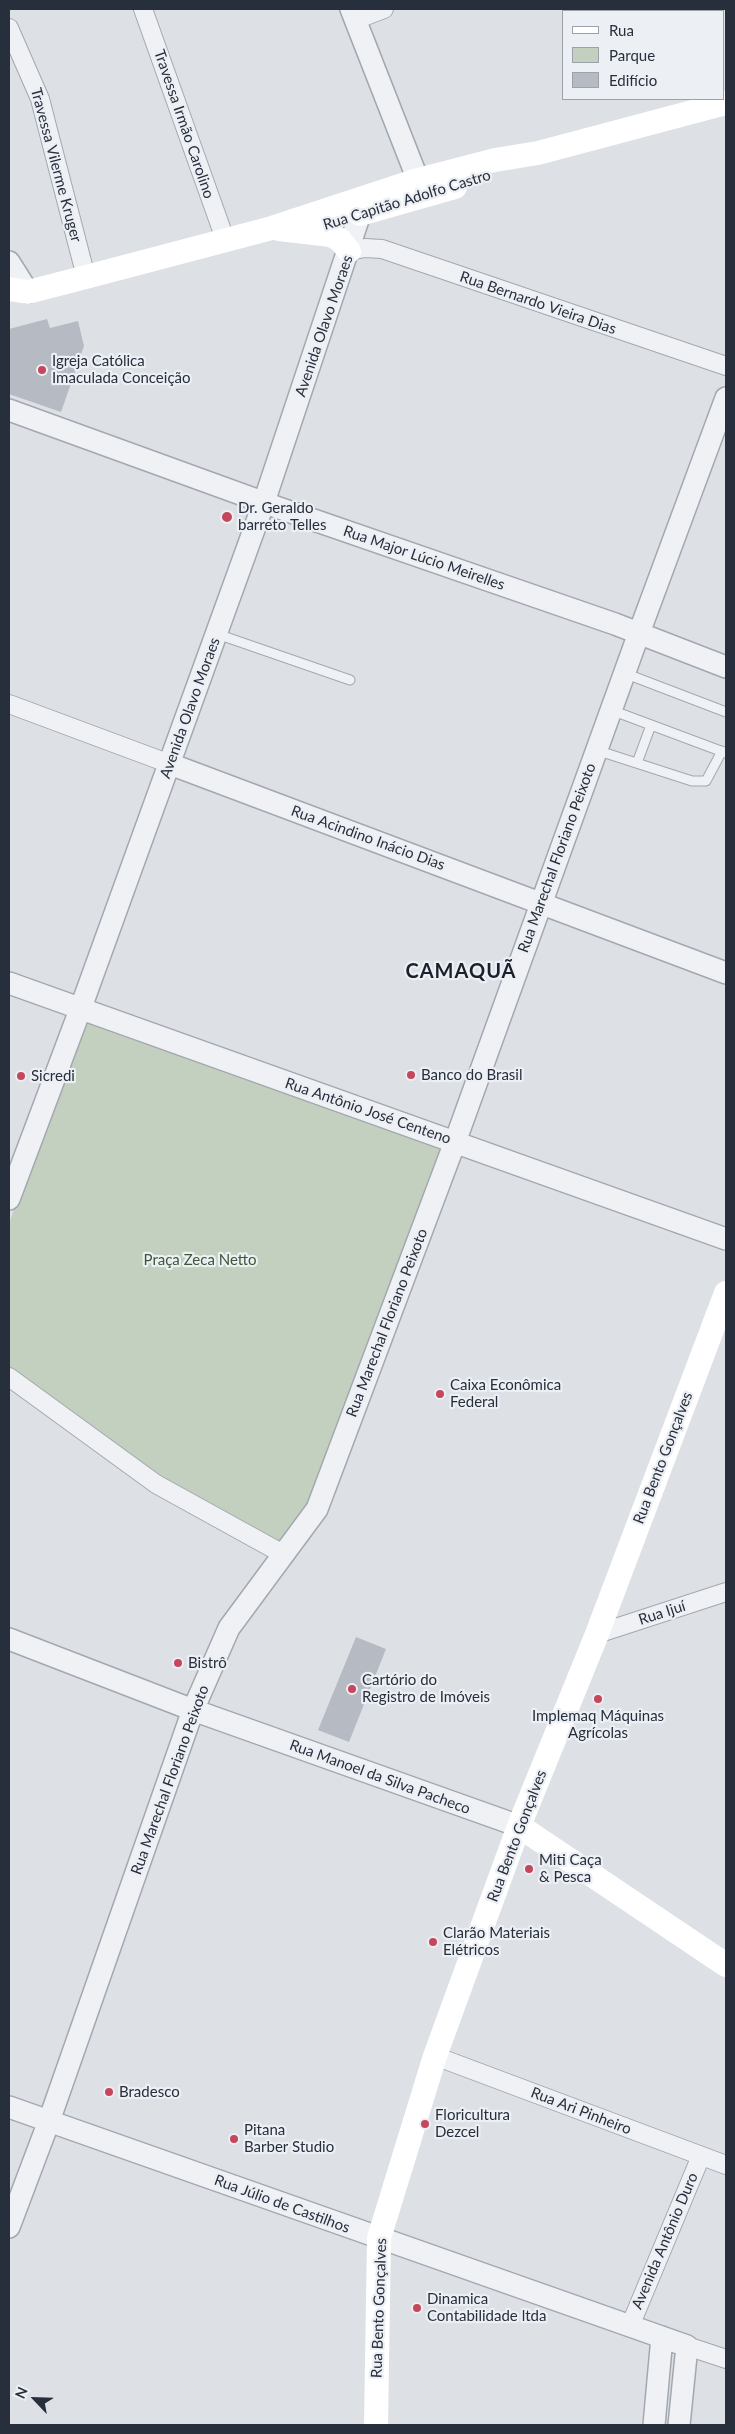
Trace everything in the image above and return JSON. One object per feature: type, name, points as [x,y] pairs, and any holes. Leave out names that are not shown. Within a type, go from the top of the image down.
[{"type":"main road","name":"Rua Capitão Adolfo Castro","points":[[9,306],[19,290],[86,277],[272,228],[418,180],[495,160],[538,153],[726,103]]},
{"type":"main road","name":"Rua Capitão Adolfo Castro","points":[[272,228],[303,232],[485,178],[509,169],[538,153]]},
{"type":"main road","points":[[360,214],[379,198],[418,180]]},
{"type":"main road","points":[[303,232],[331,235],[340,240],[349,251]]},
{"type":"main road","name":"Rua Bento Gonçalves","points":[[376,2425],[379,2238],[435,2056],[519,1826],[597,1634],[726,1292]]},
{"type":"main road","name":"Rua Manoel da Silva Pacheco","points":[[519,1826],[726,1965]]},
{"type":"street","name":"Travessa Irmão Carolino","points":[[143,9],[225,240]]},
{"type":"street","points":[[384,9],[353,14],[418,180]]},
{"type":"street","name":"Travessa Vilerme Kruger","points":[[9,28],[40,99],[86,277]]},
{"type":"street","name":"Avenida Olavo Moraes","points":[[9,1199],[170,764],[264,502],[360,214]]},
{"type":"street","name":"Rua Bernardo Vieira Dias","points":[[349,251],[365,248],[382,249],[726,366]]},
{"type":"street","points":[[9,262],[19,290]]},
{"type":"street","name":"Rua Marechal Floriano Peixoto","points":[[9,2227],[49,2121],[193,1710],[229,1628],[317,1510],[455,1142],[596,750],[726,398]]},
{"type":"street","name":"Rua Major Lúcio Meirelles","points":[[9,410],[264,502],[639,633],[726,667]]},
{"type":"street","name":"Rua Acindino Inácio Dias","points":[[9,704],[726,973]]},
{"type":"street","name":"Rua Antônio José Centeno","points":[[9,983],[726,1240]]},
{"type":"street","points":[[9,1377],[156,1484],[283,1554]]},
{"type":"street","name":"Rua Ijuí","points":[[597,1634],[726,1592]]},
{"type":"street","name":"Rua Manoel da Silva Pacheco","points":[[9,1638],[193,1710],[519,1826]]},
{"type":"street","name":"Rua Ari Pinheiro","points":[[435,2056],[726,2165]]},
{"type":"street","name":"Rua Júlio de Castilhos","points":[[9,2107],[726,2359]]},
{"type":"street","name":"Avenida Antônio Duro","points":[[630,2326],[700,2156]]},
{"type":"street","points":[[654,2425],[662,2336]]},
{"type":"street","points":[[679,2425],[687,2346]]},
{"type":"lane","points":[[216,634],[350,680]]},
{"type":"lane","points":[[624,674],[726,712]]},
{"type":"lane","points":[[596,750],[692,781],[706,781],[724,752],[611,710]]},
{"type":"lane","points":[[637,763],[651,725]]},
{"type":"green space","name":"Praça Zeca Netto","points":[[81,1014],[447,1145],[310,1508],[282,1545],[158,1476],[9,1375],[9,1224]]},
{"type":"building","name":"Igreja Católica Imaculada Conceição","points":[[47,319],[50,328],[78,321],[84,346],[61,412],[9,394],[9,329]]},
{"type":"building","name":"Cartório do Registro de Imóveis","points":[[356,1637],[386,1649],[349,1742],[318,1730]]},
{"type":"place","name":"Igreja Católica Imaculada Conceição","points":[[42,370]]},
{"type":"place","name":"Dr. Geraldo barreto Telles","points":[[227,517]]},
{"type":"place","name":"Banco do Brasil","points":[[411,1075]]},
{"type":"place","name":"Sicredi","points":[[21,1076]]},
{"type":"place","name":"Caixa Econômica Federal","points":[[440,1394]]},
{"type":"place","name":"Bistrô","points":[[178,1663]]},
{"type":"place","name":"Cartório do Registro de Imóveis","points":[[352,1689]]},
{"type":"place","name":"Implemaq Máquinas Agrícolas","points":[[598,1699]]},
{"type":"place","name":"Miti Caça & Pesca","points":[[529,1869]]},
{"type":"place","name":"Clarão Materiais Elétricos","points":[[433,1942]]},
{"type":"place","name":"Bradesco","points":[[109,2092]]},
{"type":"place","name":"Floricultura Dezcel","points":[[425,2124]]},
{"type":"place","name":"Pitana Barber Studio","points":[[234,2139]]},
{"type":"place","name":"Dinamica Contabilidade ltda","points":[[417,2308]]},
{"type":"district","name":"CAMAQUÃ","points":[[461,972]]}]
